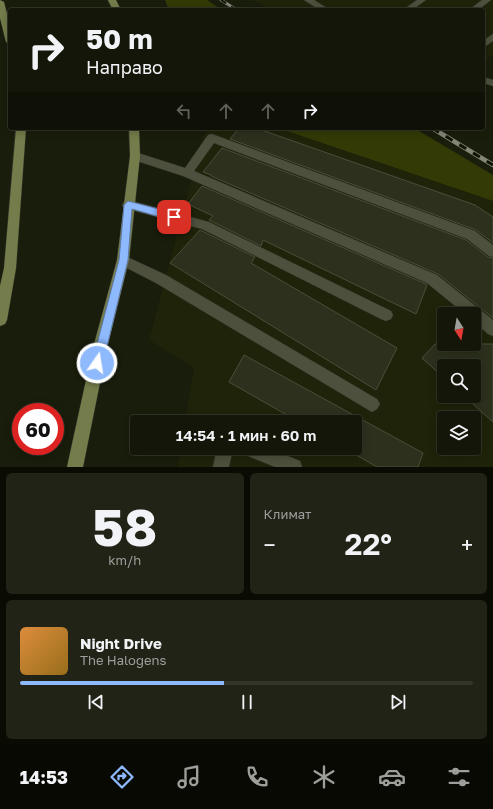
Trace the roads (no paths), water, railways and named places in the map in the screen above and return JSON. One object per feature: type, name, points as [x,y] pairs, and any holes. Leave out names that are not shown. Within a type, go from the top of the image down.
[{"type":"main road","points":[[0,2],[8,34]]},
{"type":"main road","points":[[0,320],[10,268],[21,130]]},
{"type":"main road","points":[[75,467],[100,348],[124,260],[128,205],[135,156],[134,130]]},
{"type":"lane","points":[[308,0],[322,8]]},
{"type":"lane","points":[[410,8],[422,0]]},
{"type":"lane","points":[[476,8],[487,0]]},
{"type":"lane","points":[[485,43],[493,37]]},
{"type":"lane","points":[[187,174],[212,138],[471,235],[493,252]]},
{"type":"lane","points":[[135,156],[187,174],[432,280],[493,329]]},
{"type":"lane","points":[[128,205],[205,225],[386,315]]},
{"type":"lane","points":[[124,260],[161,278],[372,404]]},
{"type":"lane","points":[[221,467],[224,455]]},
{"type":"lane","points":[[266,455],[294,467]]},
{"type":"railway","points":[[221,0],[234,8]]},
{"type":"railway","points":[[435,130],[493,165]]}]
